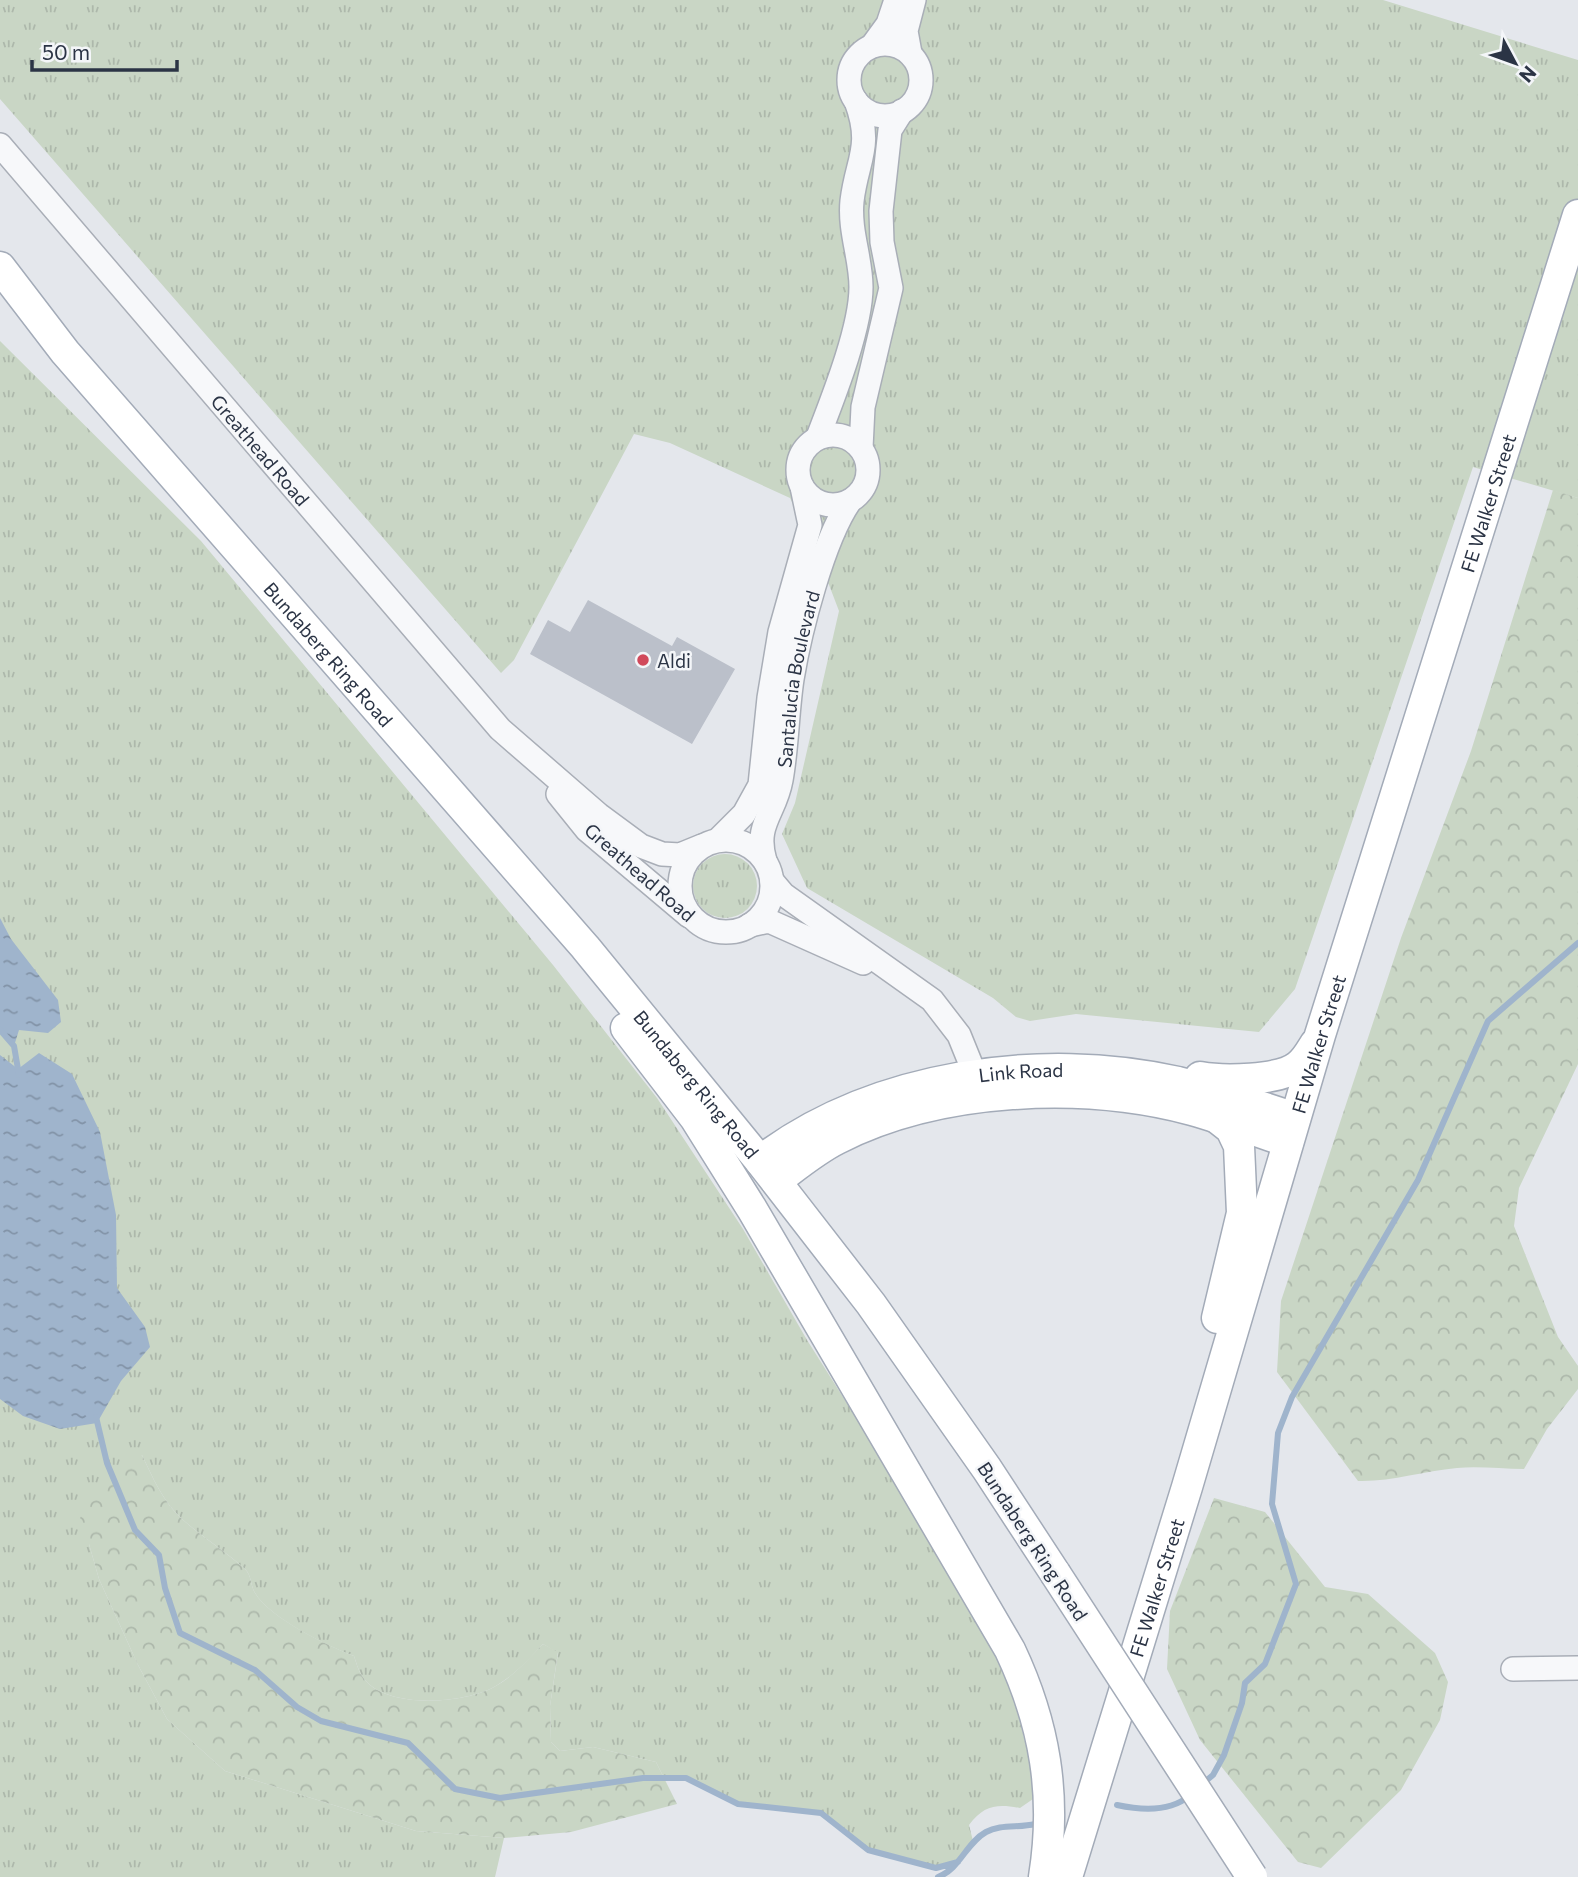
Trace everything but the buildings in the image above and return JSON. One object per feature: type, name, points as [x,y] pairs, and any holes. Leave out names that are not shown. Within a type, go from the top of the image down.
[{"type":"main road","name":"FE Walker Street","points":[[1067,1877],[1320,1035],[1578,215]]},
{"type":"main road","name":"Bundaberg Ring Road","points":[[0,267],[65,352],[585,947],[768,1171],[871,1304],[1055,1573],[1252,1877]]},
{"type":"main road","name":"Bundaberg Ring Road","points":[[0,290],[65,352]]},
{"type":"main road","points":[[585,947],[622,1023],[695,1118],[752,1209],[1010,1650],[1034,1707],[1046,1758],[1051,1800],[1051,1836],[1044,1877]]},
{"type":"main road","points":[[1102,1071],[1150,1067],[1220,1080],[1289,1072],[1306,1058],[1320,1035]]},
{"type":"main road","name":"Link Road","points":[[768,1171],[813,1154],[855,1131],[978,1087],[1034,1071],[1102,1071],[1176,1082],[1292,1130]]},
{"type":"main road","name":"Link Road","points":[[978,1087],[1152,1101],[1217,1118],[1292,1130]]},
{"type":"main road","points":[[1198,1446],[1215,1326],[1242,1213],[1239,1146],[1231,1129],[1217,1118]]},
{"type":"street","points":[[872,46],[892,44],[910,54],[917,62],[921,84],[911,104],[902,111],[890,130],[881,211],[891,288],[863,407],[861,448],[869,473],[863,489],[850,501],[828,505],[809,496],[798,477],[801,455],[818,437],[833,398],[861,288],[851,217],[865,146],[863,119],[851,92],[850,70],[862,52],[872,46],[888,24],[896,0]]},
{"type":"street","points":[[910,54],[906,31],[914,0]]},
{"type":"street","points":[[856,101],[863,109],[883,116],[902,111]]},
{"type":"street","name":"Greathead Road","points":[[0,145],[500,729],[524,753],[587,830],[702,926]]},
{"type":"street","points":[[818,437],[845,436],[861,448]]},
{"type":"street","name":"Santalucia Boulevard","points":[[710,843],[744,814],[760,785],[773,667],[810,524],[802,487]]},
{"type":"street","name":"Santalucia Boulevard","points":[[769,871],[760,843],[762,829],[779,790],[796,660],[829,536],[850,501]]},
{"type":"street","name":"Greathead Road","points":[[524,753],[640,846],[662,854],[680,855],[710,843],[745,843],[769,871],[783,894],[908,982],[945,1014],[959,1034],[978,1087]]},
{"type":"street","name":"Greathead Road","points":[[710,843],[690,856],[682,870],[679,886],[682,902],[690,916],[702,926],[727,932],[769,922],[908,982]]},
{"type":"street","points":[[751,925],[767,906],[769,871]]},
{"type":"street","points":[[1513,1669],[1578,1668]]},
{"type":"green space","points":[[0,0],[1383,0],[1578,60],[1578,498],[1473,467],[1295,989],[1259,1032],[1076,1014],[1030,1021],[1016,1017],[993,998],[807,888],[782,834],[795,803],[839,611],[813,543],[790,498],[670,443],[634,434],[514,660],[501,673],[0,99]]},
{"type":"green space","points":[[0,341],[201,541],[553,965],[657,1098],[743,1229],[807,1340],[949,1565],[1011,1685],[1031,1766],[1033,1799],[1020,1808],[998,1806],[980,1813],[969,1825],[973,1841],[958,1862],[936,1868],[868,1850],[821,1813],[738,1804],[686,1778],[664,1778],[656,1762],[593,1747],[560,1751],[551,1742],[550,1706],[558,1653],[543,1644],[508,1678],[480,1693],[425,1701],[405,1699],[373,1687],[362,1676],[354,1656],[300,1630],[262,1602],[255,1593],[245,1569],[190,1526],[169,1505],[142,1455],[89,1544],[99,1579],[138,1665],[167,1719],[225,1771],[416,1831],[504,1838],[495,1877],[0,1877]]},
{"type":"green space","points":[[1553,490],[1578,498],[1578,1064],[1519,1188],[1514,1226],[1558,1337],[1578,1366],[1578,1389],[1547,1429],[1524,1469],[1457,1468],[1383,1480],[1358,1481],[1277,1372],[1281,1301],[1401,938],[1471,751]]},
{"type":"green space","points":[[725,854],[748,863],[757,886],[748,909],[725,918],[702,909],[693,886],[702,863]]},
{"type":"green space","points":[[142,1455],[169,1505],[190,1526],[245,1569],[255,1593],[262,1602],[300,1630],[354,1656],[362,1676],[373,1687],[405,1699],[425,1701],[480,1693],[501,1683],[543,1644],[558,1652],[550,1706],[551,1742],[560,1751],[593,1747],[656,1762],[677,1804],[571,1832],[504,1838],[416,1831],[225,1771],[167,1719],[138,1665],[99,1579],[89,1544],[79,1533],[84,1506],[99,1486]]},
{"type":"green space","points":[[1214,1498],[1265,1512],[1325,1587],[1368,1594],[1435,1653],[1448,1682],[1440,1720],[1401,1790],[1321,1868],[1298,1862],[1200,1740],[1167,1669],[1170,1611]]},
{"type":"water","points":[[0,918],[11,939],[58,1000],[61,1022],[48,1033],[19,1030],[14,1046],[0,1032]]},
{"type":"water","points":[[39,1053],[72,1074],[100,1132],[116,1215],[117,1288],[145,1327],[150,1347],[121,1381],[97,1423],[60,1429],[23,1416],[0,1399],[0,1055],[18,1069]]},
{"type":"waterway","points":[[1202,1784],[1213,1775],[1224,1755],[1242,1703],[1245,1683],[1265,1664],[1296,1584],[1272,1504],[1278,1433],[1292,1397],[1418,1180],[1488,1021],[1578,943]]},
{"type":"waterway","points":[[0,1030],[14,1046],[19,1075]]},
{"type":"waterway","points":[[96,1417],[107,1463],[135,1530],[159,1555],[165,1588],[180,1633],[255,1670],[297,1707],[321,1721],[408,1743],[455,1789],[500,1798],[643,1778],[686,1778],[738,1804],[821,1813],[868,1850],[936,1868],[958,1862]]},
{"type":"waterway","points":[[1117,1805],[1145,1809],[1164,1807],[1189,1796]]},
{"type":"waterway","points":[[938,1877],[952,1868],[986,1832],[997,1828],[1035,1824]]},
{"type":"place","name":"Aldi","points":[[643,660]]}]
